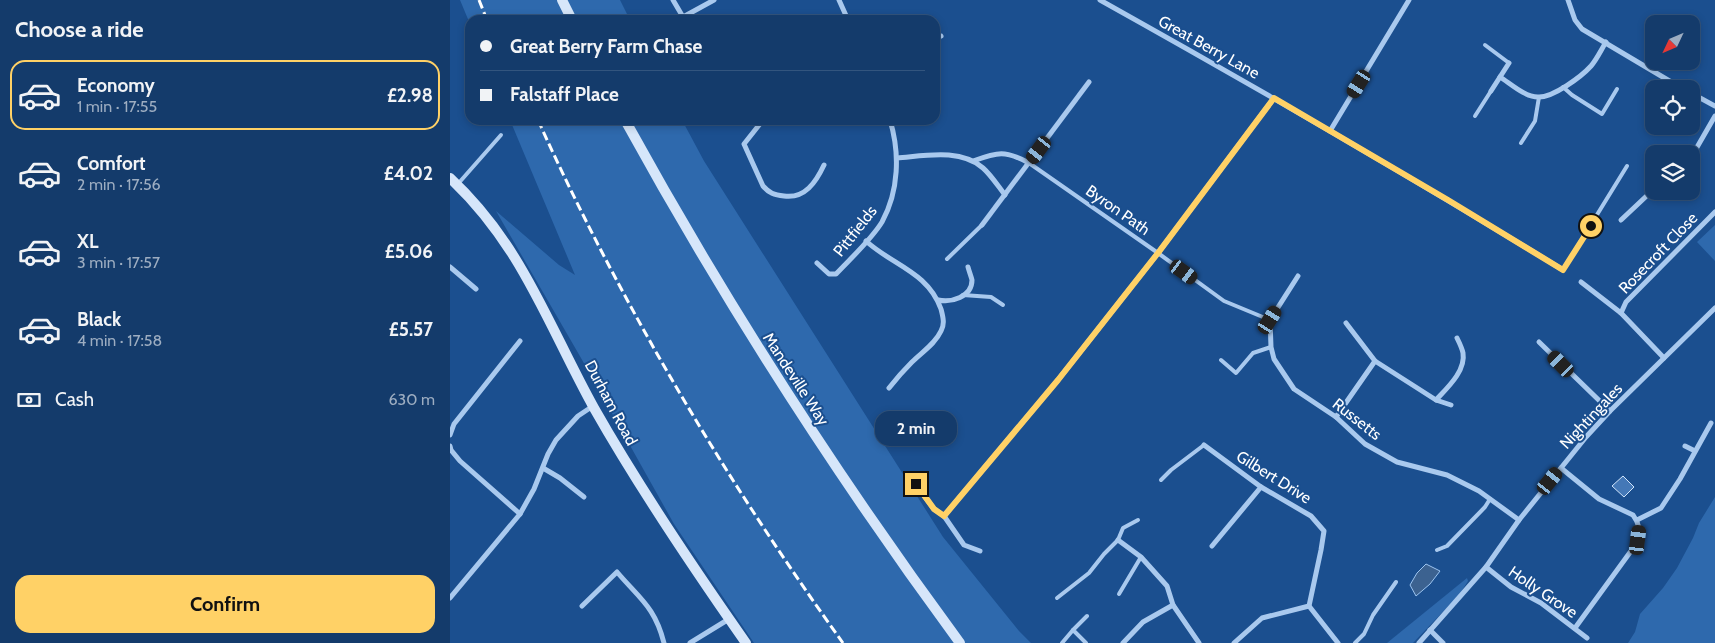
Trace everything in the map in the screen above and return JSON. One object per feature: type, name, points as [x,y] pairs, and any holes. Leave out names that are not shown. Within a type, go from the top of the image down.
[{"type":"main road","points":[[562,0],[570,15]]},
{"type":"main road","name":"Mandeville Way","points":[[627,125],[709,268],[787,394],[871,520],[960,643]]},
{"type":"main road","name":"Durham Road","points":[[453,182],[482,210],[517,259],[593,406],[660,518],[746,643]]},
{"type":"street","points":[[673,0],[681,15]]},
{"type":"street","points":[[686,15],[714,0]]},
{"type":"street","points":[[839,0],[846,15]]},
{"type":"street","name":"Great Berry Lane","points":[[1100,0],[1274,98],[1563,270]]},
{"type":"street","points":[[1330,131],[1409,0]]},
{"type":"street","points":[[1568,0],[1575,20],[1582,29],[1668,80]]},
{"type":"street","points":[[1500,77],[1530,96],[1539,97],[1551,94],[1580,76],[1592,64],[1606,42]]},
{"type":"street","points":[[1491,91],[1509,62]]},
{"type":"street","points":[[982,225],[1089,82]]},
{"type":"street","points":[[944,516],[1058,380],[1158,253],[1274,98]]},
{"type":"street","points":[[1700,98],[1715,106]]},
{"type":"street","points":[[1698,145],[1715,116]]},
{"type":"street","points":[[759,125],[744,144],[759,179],[768,192],[788,197],[798,196],[808,190],[824,165]]},
{"type":"street","name":"Pittfields","points":[[817,263],[829,274],[836,274],[881,223],[888,210],[896,182],[897,158],[891,125]]},
{"type":"street","points":[[973,161],[1000,153],[1013,154],[1029,163]]},
{"type":"street","points":[[897,158],[943,155],[963,157],[983,168],[1005,195]]},
{"type":"street","points":[[1621,220],[1645,197]]},
{"type":"street","name":"Rosecroft Close","points":[[1621,313],[1626,302],[1715,212]]},
{"type":"street","points":[[866,241],[881,254],[896,260],[926,284],[938,300],[944,318],[942,331],[934,342],[910,363],[889,388]]},
{"type":"street","points":[[450,267],[476,289]]},
{"type":"street","points":[[938,300],[948,302],[958,299],[969,290],[972,280],[968,268]]},
{"type":"street","points":[[1270,320],[1298,276]]},
{"type":"street","points":[[1581,282],[1621,313],[1664,358]]},
{"type":"street","name":"Nightingales","points":[[1419,643],[1486,567],[1519,520],[1610,411],[1715,308]]},
{"type":"street","name":"Russetts","points":[[1270,320],[1270,347],[1274,359],[1294,389],[1336,417],[1365,444],[1397,462],[1447,475],[1479,491],[1519,520]]},
{"type":"street","points":[[1346,323],[1375,361],[1436,400],[1451,405]]},
{"type":"street","points":[[1436,400],[1461,368],[1463,354],[1457,338]]},
{"type":"street","points":[[450,435],[454,424],[520,340]]},
{"type":"street","points":[[1539,342],[1610,411]]},
{"type":"street","points":[[1336,417],[1375,361]]},
{"type":"street","points":[[451,595],[520,514],[556,440],[568,425],[593,406]]},
{"type":"street","points":[[1636,520],[1661,508],[1711,423]]},
{"type":"street","name":"Gilbert Drive","points":[[1204,445],[1261,487],[1311,516],[1324,531],[1308,606]]},
{"type":"street","points":[[450,446],[460,461],[520,514]]},
{"type":"street","points":[[1685,446],[1695,451]]},
{"type":"street","points":[[543,468],[560,478],[584,497]]},
{"type":"street","points":[[1561,468],[1599,499],[1633,515],[1640,530],[1638,540],[1575,628]]},
{"type":"street","points":[[910,474],[934,509],[944,516],[964,544],[980,551]]},
{"type":"street","points":[[1212,546],[1261,487]]},
{"type":"street","points":[[1118,540],[1141,558],[1167,586],[1173,605],[1191,634],[1199,643]]},
{"type":"street","name":"Holly Grove","points":[[1486,567],[1511,587],[1542,603],[1587,638]]},
{"type":"street","points":[[582,606],[618,572],[652,611],[661,629],[664,643]]},
{"type":"street","points":[[1122,643],[1142,622],[1173,605]]},
{"type":"street","points":[[1234,643],[1262,618],[1308,606],[1338,643]]},
{"type":"street","points":[[690,643],[698,642],[729,619]]},
{"type":"street","points":[[1430,630],[1443,643]]},
{"type":"lane","points":[[1485,45],[1509,62]]},
{"type":"lane","points":[[1563,87],[1602,114],[1617,90]]},
{"type":"lane","points":[[1475,116],[1491,91]]},
{"type":"lane","points":[[1521,143],[1535,121],[1539,97]]},
{"type":"lane","points":[[453,182],[501,135]]},
{"type":"lane","name":"Byron Path","points":[[1029,163],[1158,253],[1224,302],[1270,320]]},
{"type":"lane","points":[[1563,270],[1627,166]]},
{"type":"lane","points":[[947,259],[982,225]]},
{"type":"lane","points":[[963,295],[991,297],[1003,305]]},
{"type":"lane","points":[[1220,360],[1236,373],[1253,353],[1270,347]]},
{"type":"lane","points":[[1161,480],[1204,445]]},
{"type":"lane","points":[[1437,550],[1447,546],[1485,507],[1490,499]]},
{"type":"lane","points":[[1057,598],[1089,573],[1118,540],[1123,528],[1138,520]]},
{"type":"lane","points":[[1119,594],[1141,558]]},
{"type":"lane","points":[[1355,643],[1364,634],[1373,615],[1396,582]]},
{"type":"lane","points":[[1062,643],[1087,616]]},
{"type":"lane","points":[[1073,630],[1086,643]]},
{"type":"shaded area","points":[[460,0],[620,0],[628,15],[466,15]]},
{"type":"shaded area","points":[[512,125],[685,125],[704,161],[943,537],[1019,631],[1031,643],[754,643],[674,524],[496,211],[559,265],[575,275]]},
{"type":"shaded area","points":[[1715,225],[1715,261],[1697,242]]},
{"type":"shaded area","points":[[1715,497],[1715,643],[1628,643],[1635,632],[1640,614],[1663,588],[1677,568],[1699,523]]},
{"type":"shaded area","points":[[1426,564],[1440,571],[1430,584],[1416,596],[1410,585],[1417,573]]},
{"type":"shaded area","points":[[1467,578],[1468,581],[1459,595],[1413,643],[1387,643]]},
{"type":"building","points":[[1623,476],[1634,487],[1624,497],[1612,486]]},
{"type":"railway","points":[[479,0],[485,15]]},
{"type":"railway","points":[[540,125],[604,256],[677,389],[757,518],[843,643]]},
{"type":"route","points":[[916,484],[934,509],[944,516],[1058,380],[1158,253],[1274,98],[1563,270],[1591,226]]}]
